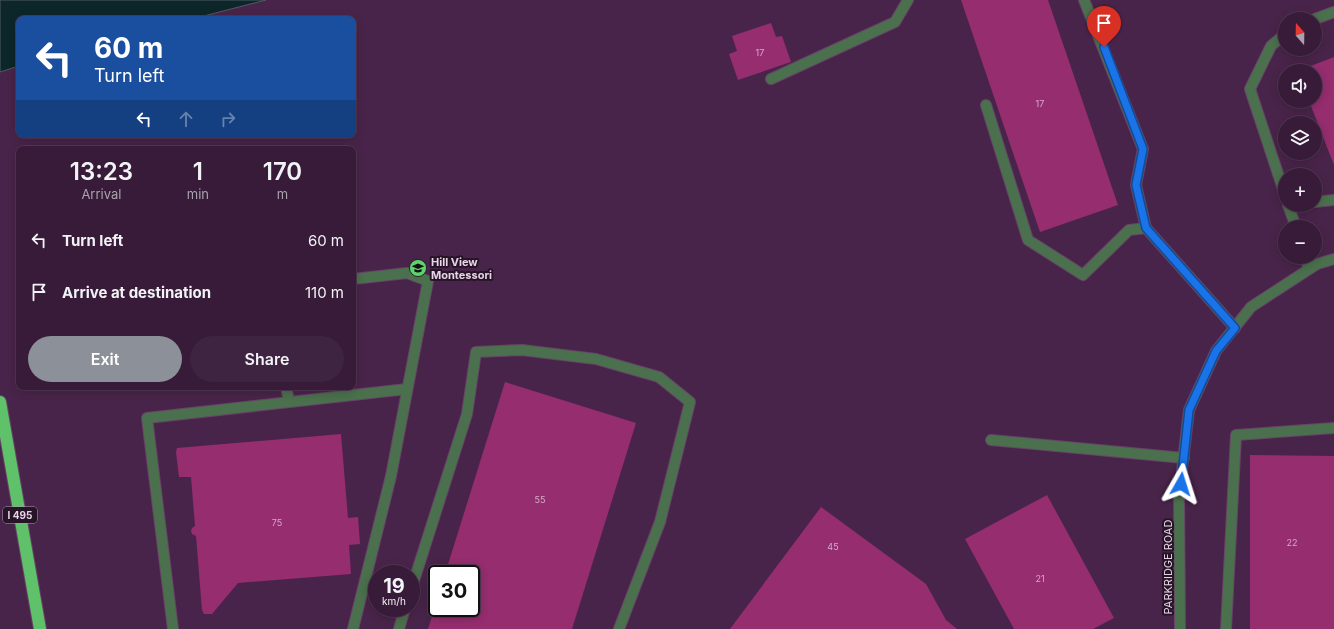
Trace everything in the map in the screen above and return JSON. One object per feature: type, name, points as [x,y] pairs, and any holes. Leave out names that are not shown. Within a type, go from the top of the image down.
[{"type":"highway","name":"I 495","points":[[0,402],[40,629]]},
{"type":"street","points":[[771,79],[895,22],[908,0]]},
{"type":"street","points":[[1084,0],[1143,149],[1136,185],[1146,228],[1235,328]]},
{"type":"street","points":[[1322,16],[1334,12]]},
{"type":"street","points":[[1278,40],[1271,46],[1250,89],[1278,174]]},
{"type":"street","points":[[986,105],[1028,240],[1083,275],[1129,230],[1146,228]]},
{"type":"street","points":[[1322,201],[1334,200]]},
{"type":"street","name":"PARKRIDGE ROAD","points":[[1180,629],[1179,496],[1189,410],[1216,351],[1251,307],[1317,264],[1334,259]]},
{"type":"street","points":[[1307,264],[1309,269]]},
{"type":"street","points":[[353,629],[391,476],[428,281],[407,273],[356,279]]},
{"type":"street","points":[[419,565],[467,414],[476,352],[522,350],[596,360],[659,377],[690,402],[660,522],[619,629]]},
{"type":"street","points":[[173,629],[147,418],[288,401],[407,389]]},
{"type":"street","points":[[286,390],[288,401]]},
{"type":"street","points":[[1226,629],[1236,435],[1334,428]]},
{"type":"street","points":[[991,440],[1184,458]]},
{"type":"street","points":[[398,629],[402,617]]},
{"type":"shaded area","points":[[0,0],[266,0],[204,16],[16,16],[16,67],[0,72]]},
{"type":"building","points":[[961,0],[1048,0],[1118,205],[1040,232]]},
{"type":"building","points":[[771,23],[776,37],[782,36],[791,62],[738,80],[729,54],[737,51],[732,36]]},
{"type":"building","points":[[1334,57],[1334,165],[1322,134],[1322,116],[1315,116],[1312,108],[1322,108],[1322,64],[1316,64]]},
{"type":"building","points":[[505,382],[636,423],[572,629],[428,629],[432,617],[480,617],[480,565],[448,565]]},
{"type":"building","points":[[341,434],[348,518],[358,517],[360,544],[349,545],[351,574],[238,583],[212,614],[204,614],[202,610],[196,536],[192,534],[191,531],[195,526],[191,477],[179,477],[176,452],[177,448]]},
{"type":"building","points":[[1250,455],[1334,456],[1334,629],[1250,629]]},
{"type":"building","points":[[1047,495],[1114,618],[1093,629],[1014,629],[965,539]]},
{"type":"building","points":[[821,507],[926,584],[946,620],[957,629],[730,629]]},
{"type":"place","name":"Hill View Montessori","points":[[418,268]]},
{"type":"route","points":[[1104,47],[1143,149],[1136,185],[1146,228],[1235,328],[1216,351],[1189,410],[1181,484]]}]
